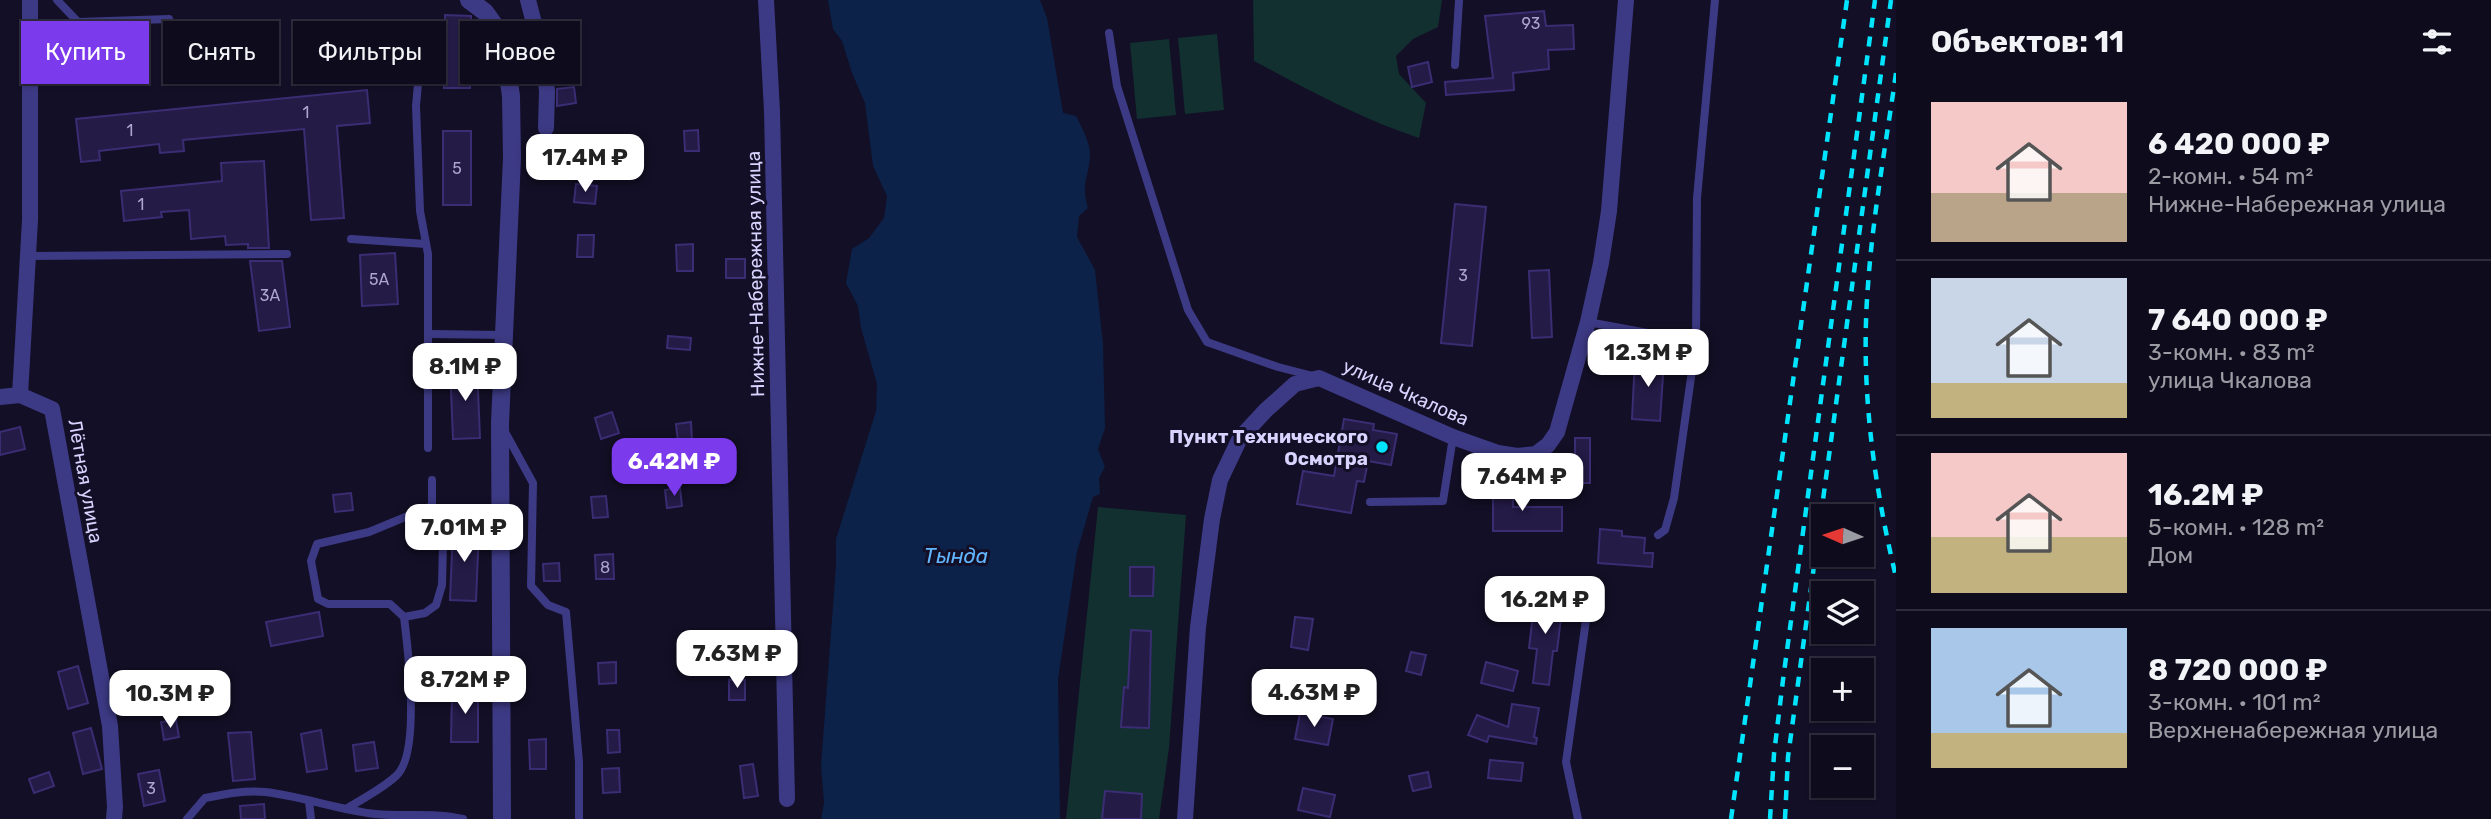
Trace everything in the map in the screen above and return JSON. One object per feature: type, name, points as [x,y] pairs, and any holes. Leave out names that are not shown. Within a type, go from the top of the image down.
[{"type":"street","points":[[0,397],[20,395],[30,206],[30,0]]},
{"type":"street","points":[[469,0],[485,12],[498,30],[511,96],[512,158],[500,423],[502,819]]},
{"type":"street","points":[[528,0],[543,58],[547,91],[546,128]]},
{"type":"street","name":"Нижне-Набережная улица","points":[[766,0],[772,111],[787,799]]},
{"type":"street","name":"улица Чкалова","points":[[1185,819],[1202,585],[1212,519],[1220,480],[1240,438],[1266,410],[1295,384],[1319,378],[1453,437],[1498,453],[1517,456],[1536,454],[1548,446],[1557,432],[1588,322],[1601,263],[1609,211],[1626,0]]},
{"type":"street","name":"Лётная улица","points":[[20,395],[52,409],[110,726],[116,807],[114,819]]},
{"type":"lane","points":[[57,0],[78,22],[169,19]]},
{"type":"lane","points":[[1455,65],[1459,0]]},
{"type":"lane","points":[[1658,535],[1665,530],[1674,498],[1696,342],[1697,198],[1715,0]]},
{"type":"lane","points":[[1109,33],[1117,86],[1188,310],[1207,342],[1319,378]]},
{"type":"lane","points":[[418,84],[416,106],[420,211],[426,244],[428,448]]},
{"type":"lane","points":[[351,239],[426,244]]},
{"type":"lane","points":[[27,257],[287,254]]},
{"type":"lane","points":[[1588,322],[1696,342]]},
{"type":"lane","points":[[428,334],[504,335]]},
{"type":"lane","points":[[500,423],[533,483],[531,586],[548,605],[566,612],[579,762],[579,819]]},
{"type":"lane","points":[[1370,502],[1443,501],[1453,437]]},
{"type":"lane","points":[[404,617],[425,613],[436,605],[442,585],[443,544],[432,506],[432,480]]},
{"type":"lane","points":[[346,809],[398,775],[407,756],[412,689],[404,617],[390,604],[328,604],[318,599],[311,561],[317,544],[369,532],[432,506]]},
{"type":"lane","points":[[1578,819],[1566,762],[1588,606]]},
{"type":"lane","points":[[187,819],[205,798],[223,794],[263,792],[378,814],[433,815],[463,819]]},
{"type":"lane","points":[[309,801],[311,819]]},
{"type":"green space","points":[[1253,0],[1442,0],[1438,27],[1413,39],[1396,56],[1399,74],[1426,103],[1419,138],[1356,113],[1254,61]]},
{"type":"green space","points":[[1217,34],[1224,110],[1185,114],[1178,38]]},
{"type":"green space","points":[[1169,39],[1176,115],[1137,119],[1130,43]]},
{"type":"green space","points":[[1098,507],[1186,515],[1169,748],[1159,819],[1066,819]]},
{"type":"water","name":"Тында","points":[[828,0],[1040,0],[1047,18],[1063,113],[1076,116],[1088,143],[1090,161],[1085,192],[1088,208],[1079,216],[1077,237],[1095,270],[1103,344],[1105,428],[1098,449],[1105,467],[1099,478],[1100,494],[1093,497],[1077,552],[1058,679],[1060,819],[821,819],[824,803],[821,766],[836,539],[876,411],[877,384],[861,328],[858,306],[846,283],[852,249],[869,238],[884,218],[887,196],[873,166],[865,103],[842,41],[833,29]]},
{"type":"building","points":[[1544,11],[1546,26],[1573,25],[1574,49],[1548,50],[1549,69],[1513,73],[1514,90],[1446,95],[1445,82],[1493,78],[1485,16]]},
{"type":"building","points":[[445,15],[471,16],[471,21],[460,21],[460,84],[470,84],[470,88],[444,88]]},
{"type":"building","points":[[1428,62],[1432,82],[1412,87],[1408,67]]},
{"type":"building","points":[[574,87],[576,103],[557,106],[557,89]]},
{"type":"building","points":[[367,90],[370,123],[337,126],[344,218],[311,220],[304,129],[183,140],[184,151],[160,153],[159,144],[99,151],[100,160],[81,162],[76,119]]},
{"type":"building","points":[[698,130],[699,151],[685,151],[684,131]]},
{"type":"building","points":[[443,131],[471,131],[471,205],[443,205]]},
{"type":"building","points":[[604,136],[605,153],[584,154],[583,137]]},
{"type":"building","points":[[264,161],[269,248],[248,248],[248,244],[226,245],[225,236],[191,239],[189,210],[161,212],[162,217],[124,221],[121,191],[222,181],[221,163]]},
{"type":"building","points":[[576,184],[597,186],[595,204],[574,202]]},
{"type":"building","points":[[1455,204],[1486,207],[1472,346],[1441,343]]},
{"type":"building","points":[[578,235],[594,235],[593,257],[577,257]]},
{"type":"building","points":[[693,244],[693,271],[677,271],[676,245]]},
{"type":"building","points":[[395,253],[398,304],[362,306],[360,255]]},
{"type":"building","points":[[726,259],[745,259],[745,278],[726,278]]},
{"type":"building","points":[[250,261],[282,261],[290,327],[259,331]]},
{"type":"building","points":[[1549,270],[1552,337],[1532,338],[1529,271]]},
{"type":"building","points":[[668,336],[691,338],[690,350],[667,348]]},
{"type":"building","points":[[1635,358],[1664,360],[1660,421],[1632,419]]},
{"type":"building","points":[[477,366],[480,438],[453,439],[450,367]]},
{"type":"building","points":[[612,412],[619,433],[601,439],[595,418]]},
{"type":"building","points":[[1344,419],[1374,424],[1373,430],[1397,434],[1391,465],[1368,461],[1364,482],[1357,481],[1351,513],[1297,504],[1303,471],[1334,476]]},
{"type":"building","points":[[691,422],[692,441],[678,442],[676,424]]},
{"type":"building","points":[[20,427],[25,449],[0,455],[0,432]]},
{"type":"building","points":[[1575,438],[1590,438],[1590,483],[1575,483]]},
{"type":"building","points":[[1493,481],[1513,481],[1513,507],[1562,507],[1562,531],[1493,531]]},
{"type":"building","points":[[680,488],[682,506],[667,508],[665,490]]},
{"type":"building","points":[[351,493],[353,510],[335,512],[333,495]]},
{"type":"building","points":[[606,496],[608,517],[593,518],[591,497]]},
{"type":"building","points":[[453,528],[479,529],[476,601],[450,600]]},
{"type":"building","points":[[1600,529],[1622,531],[1622,536],[1645,538],[1644,553],[1653,553],[1652,567],[1598,563]]},
{"type":"building","points":[[613,554],[614,579],[596,579],[595,555]]},
{"type":"building","points":[[559,563],[560,581],[544,581],[543,564]]},
{"type":"building","points":[[1130,567],[1154,567],[1153,596],[1130,596]]},
{"type":"building","points":[[1535,597],[1563,601],[1557,651],[1553,651],[1549,685],[1533,683],[1537,649],[1529,648]]},
{"type":"building","points":[[319,612],[323,636],[271,646],[266,622]]},
{"type":"building","points":[[1295,617],[1313,619],[1308,650],[1291,647]]},
{"type":"building","points":[[1131,630],[1151,631],[1149,728],[1121,727],[1124,687],[1128,688]]},
{"type":"building","points":[[1411,652],[1426,655],[1421,675],[1406,671]]},
{"type":"building","points":[[616,662],[616,683],[599,684],[598,663]]},
{"type":"building","points":[[1486,662],[1518,671],[1513,691],[1481,683]]},
{"type":"building","points":[[78,666],[88,703],[68,709],[58,672]]},
{"type":"building","points":[[729,680],[745,680],[745,700],[729,700]]},
{"type":"building","points":[[452,689],[478,689],[478,742],[451,742]]},
{"type":"building","points":[[1512,704],[1539,708],[1534,737],[1537,738],[1536,744],[1489,736],[1487,742],[1468,735],[1477,715],[1508,727]]},
{"type":"building","points":[[1300,713],[1333,719],[1328,745],[1295,739]]},
{"type":"building","points":[[176,720],[179,737],[164,740],[161,722]]},
{"type":"building","points":[[91,728],[102,769],[83,774],[73,733]]},
{"type":"building","points":[[321,730],[327,769],[307,772],[301,734]]},
{"type":"building","points":[[607,730],[619,730],[620,752],[608,753]]},
{"type":"building","points":[[251,732],[255,779],[233,781],[228,733]]},
{"type":"building","points":[[546,739],[546,769],[530,769],[529,740]]},
{"type":"building","points":[[374,742],[378,768],[356,771],[353,745]]},
{"type":"building","points":[[1490,760],[1523,763],[1521,781],[1488,778]]},
{"type":"building","points":[[753,764],[758,796],[744,798],[740,766]]},
{"type":"building","points":[[619,768],[620,792],[603,793],[602,769]]},
{"type":"building","points":[[159,770],[165,801],[144,806],[138,774]]},
{"type":"building","points":[[49,772],[54,786],[34,793],[29,779]]},
{"type":"building","points":[[1428,772],[1431,787],[1413,791],[1409,776]]},
{"type":"building","points":[[1303,788],[1335,795],[1330,817],[1298,810]]},
{"type":"building","points":[[1105,791],[1142,794],[1141,819],[1102,819]]},
{"type":"building","points":[[264,804],[265,819],[241,819],[240,806]]},
{"type":"railway","points":[[1731,819],[1847,0]]},
{"type":"railway","points":[[1770,819],[1783,680],[1875,0]]},
{"type":"railway","points":[[1785,819],[1788,757],[1891,0]]},
{"type":"railway","points":[[1896,73],[1876,205],[1866,322],[1870,432],[1896,577]]},
{"type":"place","name":"Пункт Технического Осмотра","points":[[1382,447]]}]
